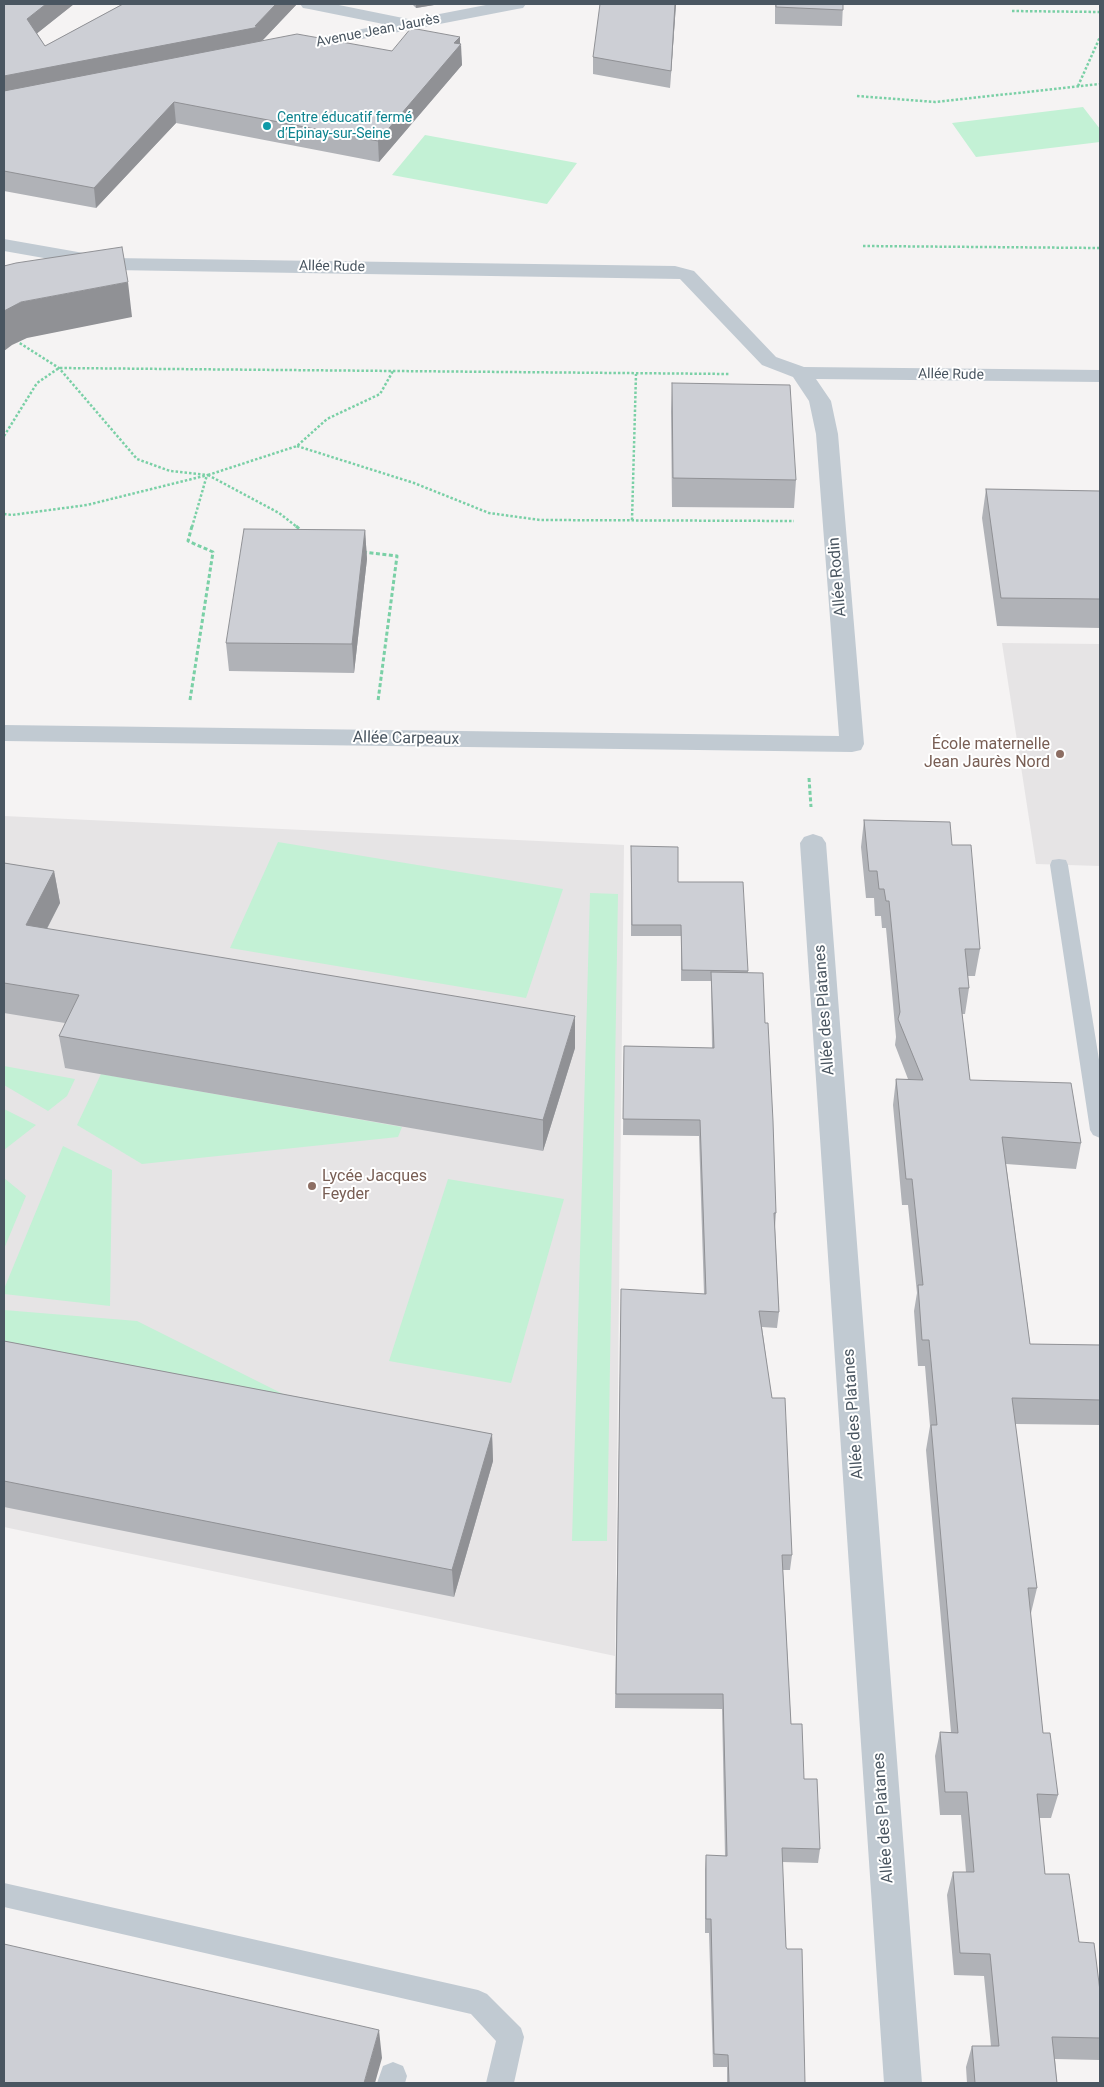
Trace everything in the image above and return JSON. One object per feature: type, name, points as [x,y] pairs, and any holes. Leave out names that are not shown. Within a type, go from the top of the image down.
[{"type":"street","points":[[309,4],[408,24]]},
{"type":"street","name":"Avenue Jean Jaurès","points":[[274,51],[517,4]]},
{"type":"street","name":"Allée Rude","points":[[4,245],[112,264],[675,272],[686,275],[769,361],[801,373],[1100,376]]},
{"type":"street","name":"Allée Rodin","points":[[801,373],[820,401],[827,434],[852,744],[808,744]]},
{"type":"street","name":"Allée Carpeaux","points":[[4,733],[808,744]]},
{"type":"street","name":"Allée des Platanes","points":[[813,843],[903,2083]]},
{"type":"lane","points":[[1059,865],[1100,1130]]},
{"type":"lane","points":[[4,1896],[478,2003],[511,2037],[500,2083]]},
{"type":"path","points":[[1012,11],[1100,12]]},
{"type":"path","points":[[1078,86],[1100,37]]},
{"type":"path","points":[[856,96],[935,102],[1100,84]]},
{"type":"path","points":[[863,246],[1100,248]]},
{"type":"path","points":[[18,342],[59,368],[137,458],[170,471],[208,475],[279,513],[306,534]]},
{"type":"path","points":[[4,436],[38,383],[59,368],[757,375],[801,373]]},
{"type":"path","points":[[4,514],[12,515],[87,505],[173,485],[297,446],[326,419],[380,394],[393,370]]},
{"type":"path","points":[[632,520],[636,374]]},
{"type":"path","points":[[297,446],[414,483],[489,513],[540,520],[833,522]]},
{"type":"path","points":[[184,736],[214,552],[188,542],[208,475]]},
{"type":"path","points":[[358,552],[397,556],[373,739]]},
{"type":"path","points":[[808,744],[813,843]]},
{"type":"shaded area","name":"École maternelle Jean Jaurès Nord","points":[[1002,643],[1100,644],[1100,866],[1036,864]]},
{"type":"shaded area","name":"Lycée Jacques Feyder","points":[[4,816],[624,845],[615,1656],[4,1527]]},
{"type":"green space","points":[[1083,107],[1100,129],[1100,142],[976,157],[952,123]]},
{"type":"green space","points":[[425,135],[577,163],[547,204],[392,175]]},
{"type":"green space","points":[[278,842],[563,889],[526,998],[230,948]]},
{"type":"green space","points":[[590,893],[618,894],[607,1541],[572,1541]]},
{"type":"green space","points":[[4,1066],[75,1079],[67,1096],[48,1111],[4,1085]]},
{"type":"green space","points":[[101,1074],[402,1127],[398,1137],[142,1164],[77,1125]]},
{"type":"green space","points":[[4,1109],[36,1125],[4,1150]]},
{"type":"green space","points":[[63,1146],[112,1170],[110,1306],[4,1294],[4,1289]]},
{"type":"green space","points":[[4,1178],[26,1196],[4,1249]]},
{"type":"green space","points":[[448,1179],[564,1199],[511,1383],[389,1361]]},
{"type":"green space","points":[[4,1310],[137,1321],[285,1395],[4,1367]]},
{"type":"building","points":[[4,4],[46,4],[27,19],[45,46],[123,4],[276,4],[255,26],[259,27],[4,76]]},
{"type":"building","points":[[600,4],[675,4],[671,71],[593,57]]},
{"type":"building","points":[[776,4],[843,4],[843,10],[776,7]]},
{"type":"building","points":[[411,28],[460,37],[454,43],[461,44],[378,141],[174,102],[94,188],[4,171],[4,91],[297,34],[392,51]]},
{"type":"building","points":[[122,247],[128,282],[21,302],[4,311],[4,266]]},
{"type":"building","points":[[672,383],[790,385],[796,480],[673,478]]},
{"type":"building","points":[[986,489],[1100,491],[1100,599],[1001,598]]},
{"type":"building","points":[[244,529],[365,530],[352,644],[226,643]]},
{"type":"building","points":[[864,820],[950,822],[952,845],[971,845],[980,949],[965,949],[969,988],[959,988],[970,1080],[1071,1083],[1081,1143],[1002,1137],[1030,1344],[1100,1345],[1100,1400],[1012,1398],[1037,1588],[1028,1588],[1043,1733],[1050,1733],[1058,1795],[1037,1794],[1045,1874],[1069,1874],[1079,1942],[1094,1943],[1100,1991],[1100,2038],[1052,2037],[1057,2083],[975,2083],[972,2046],[999,2046],[990,1954],[960,1953],[953,1872],[974,1872],[967,1792],[945,1792],[940,1732],[958,1733],[931,1425],[937,1425],[929,1340],[922,1340],[918,1285],[923,1285],[912,1179],[906,1179],[896,1079],[923,1080],[898,1019],[900,1012],[889,901],[886,901],[884,889],[879,889],[877,871],[869,871]]},
{"type":"building","points":[[631,846],[678,847],[678,882],[743,882],[748,971],[682,970],[681,925],[632,925]]},
{"type":"building","points":[[4,863],[54,871],[26,925],[575,1016],[543,1120],[59,1036],[79,995],[4,983]]},
{"type":"building","points":[[711,972],[763,973],[765,1023],[768,1023],[779,1312],[759,1311],[772,1398],[785,1398],[792,1555],[782,1555],[791,1724],[802,1724],[804,1779],[817,1779],[820,1849],[782,1848],[786,1947],[787,1949],[802,1949],[805,2083],[729,2083],[728,2055],[714,2054],[711,1919],[706,1919],[706,1855],[727,1856],[723,1694],[616,1694],[621,1289],[706,1294],[700,1120],[623,1119],[624,1046],[714,1048]]},
{"type":"building","points":[[4,1341],[492,1434],[452,1570],[4,1481]]},
{"type":"building","points":[[4,1944],[379,2030],[364,2083],[4,2083]]},
{"type":"place","name":"Centre éducatif fermé d’Epinay-sur-Seine","points":[[267,126]]},
{"type":"place","name":"École maternelle Jean Jaurès Nord","points":[[1060,754]]},
{"type":"place","name":"Lycée Jacques Feyder","points":[[312,1186]]}]
